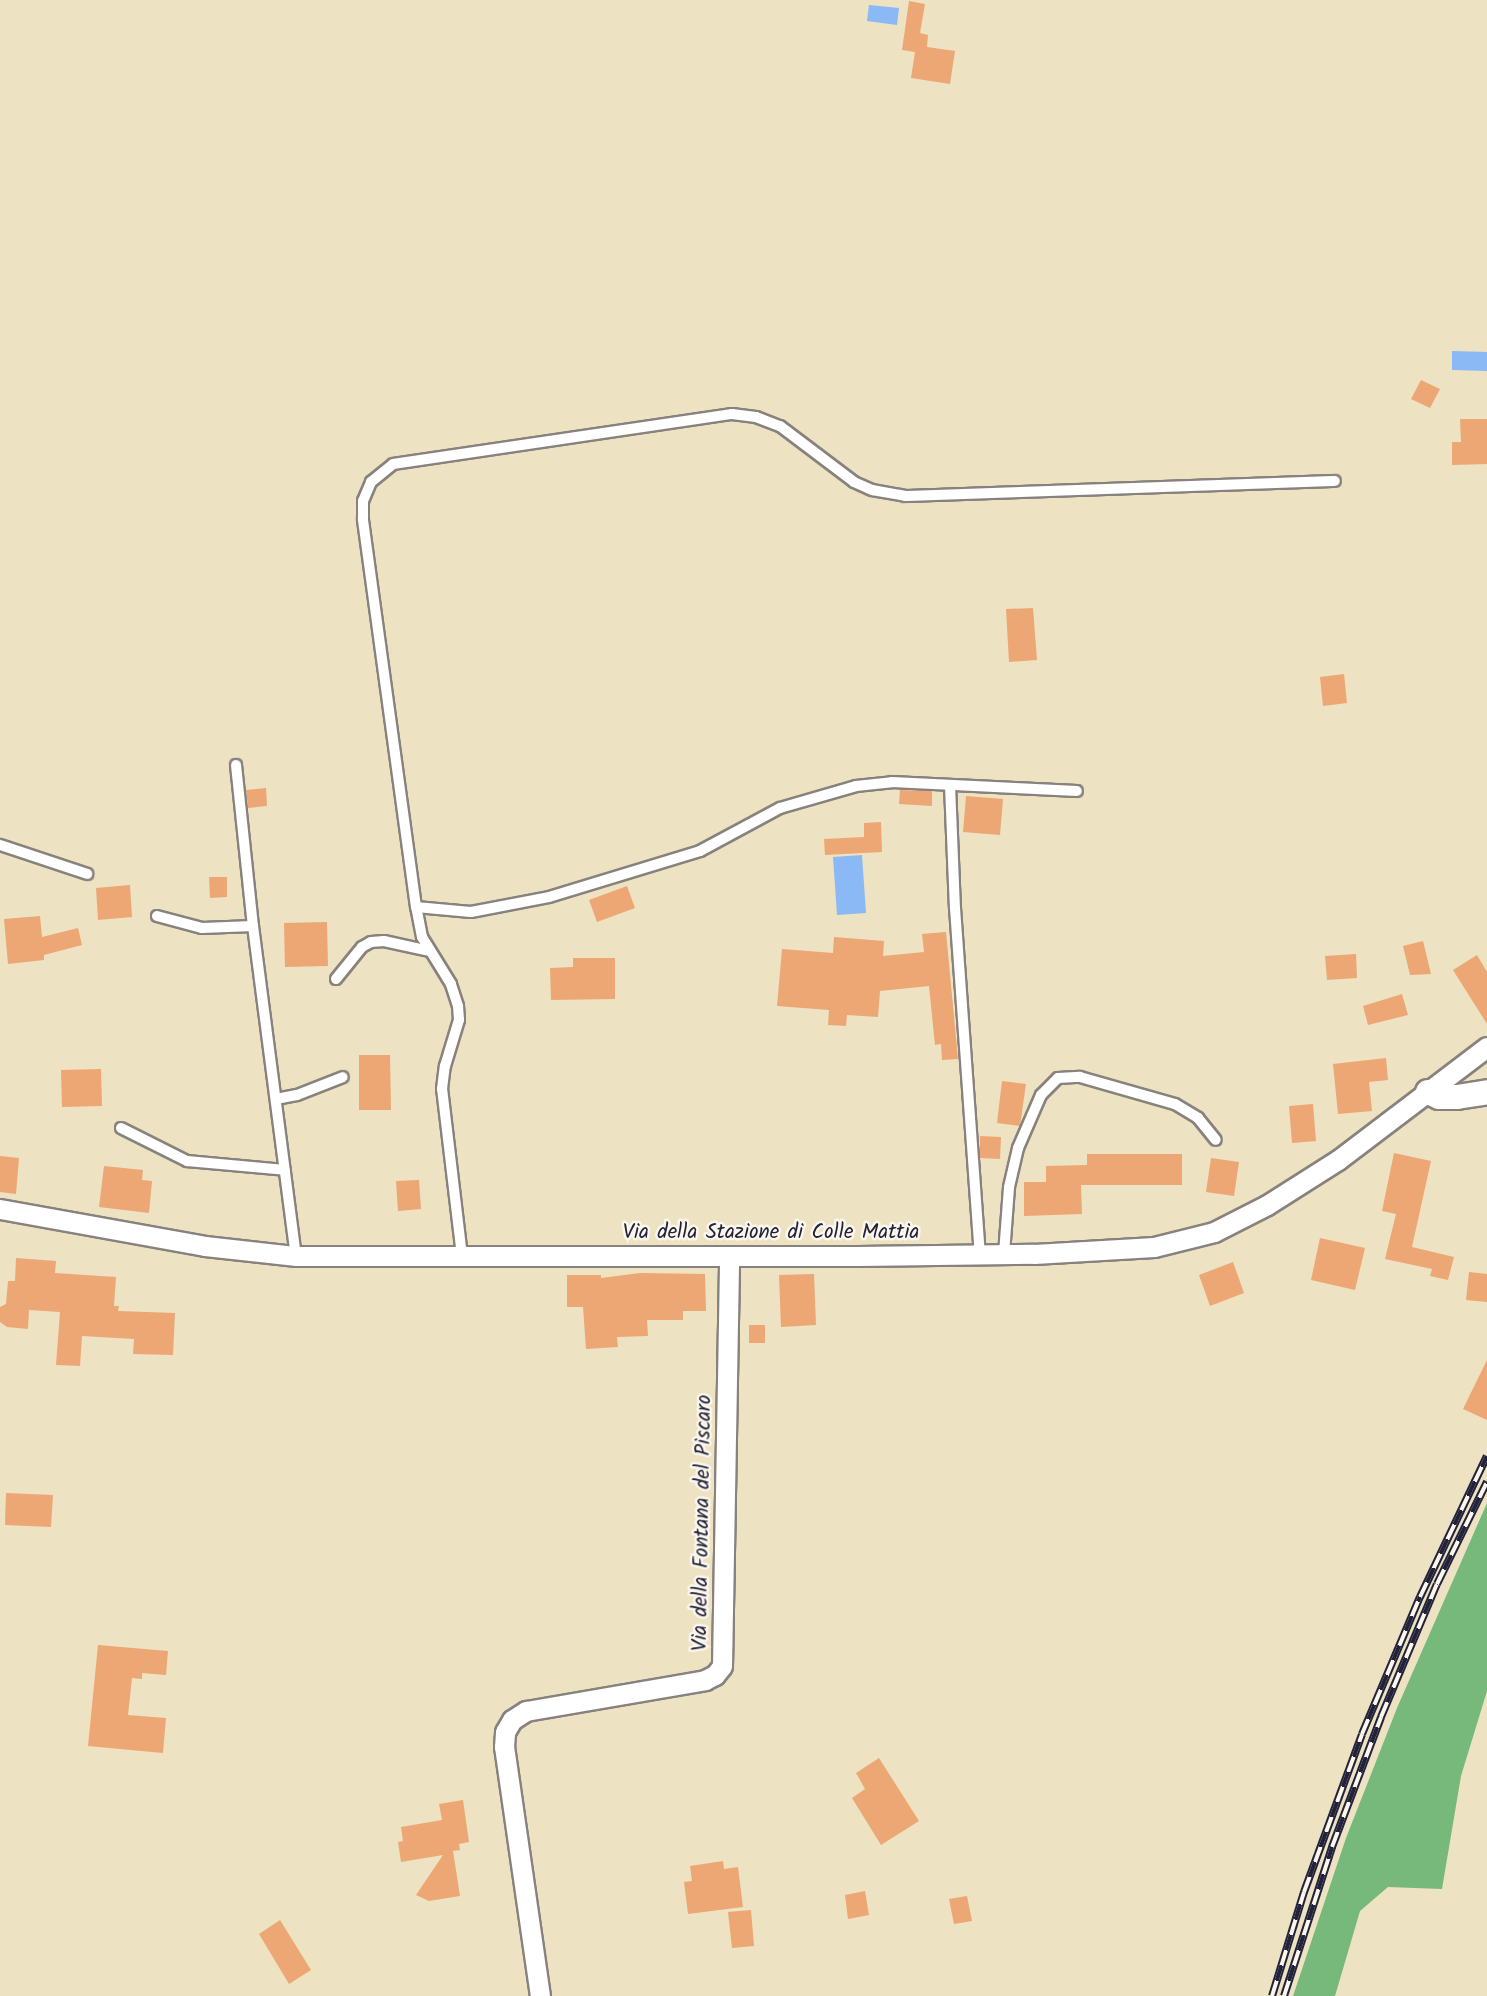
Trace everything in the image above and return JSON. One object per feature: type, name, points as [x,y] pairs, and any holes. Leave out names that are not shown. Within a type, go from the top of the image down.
[{"type":"street","name":"Via della Stazione di Colle Mattia","points":[[0,1209],[205,1247],[296,1256],[981,1255],[1154,1247],[1214,1232],[1257,1211],[1328,1167],[1487,1047]]},
{"type":"street","points":[[1428,1092],[1432,1095],[1457,1097],[1487,1092]]},
{"type":"street","name":"Via della Fontana del Piscaro","points":[[540,1996],[504,1747],[505,1732],[512,1720],[526,1711],[705,1680],[715,1675],[722,1666],[729,1256]]},
{"type":"lane","points":[[462,1256],[442,1088],[445,1066],[459,1020],[458,1006],[454,990],[422,937],[416,907],[363,511],[371,482],[393,464],[732,414],[756,417],[780,426],[854,482],[872,490],[905,496],[1335,481]]},
{"type":"lane","points":[[236,765],[253,926],[296,1256]]},
{"type":"lane","points":[[416,907],[471,912],[540,900],[700,850],[767,814],[827,792],[881,783],[1077,791]]},
{"type":"lane","points":[[950,785],[955,908],[981,1255]]},
{"type":"lane","points":[[0,845],[87,874]]},
{"type":"lane","points":[[156,916],[202,928],[253,926]]},
{"type":"lane","points":[[336,979],[362,947],[371,942],[384,941],[429,951]]},
{"type":"lane","points":[[276,1098],[297,1096],[343,1077]]},
{"type":"lane","points":[[1004,1254],[1009,1187],[1018,1148],[1041,1095],[1058,1078],[1080,1077],[1175,1104],[1198,1118],[1216,1140]]},
{"type":"lane","points":[[121,1128],[187,1161],[285,1170]]},
{"type":"green space","points":[[1487,1503],[1487,1691],[1461,1776],[1442,1889],[1388,1887],[1360,1911],[1335,1996],[1293,1996],[1346,1838],[1397,1708]]},
{"type":"water","points":[[869,5],[899,8],[897,25],[867,21]]},
{"type":"water","points":[[1452,351],[1487,352],[1487,371],[1452,370]]},
{"type":"water","points":[[862,855],[866,913],[837,915],[833,857]]},
{"type":"building","points":[[909,1],[925,4],[920,33],[928,35],[927,47],[955,51],[950,84],[911,78],[915,52],[902,50]]},
{"type":"building","points":[[1421,380],[1440,389],[1430,408],[1411,399]]},
{"type":"building","points":[[1460,419],[1487,419],[1487,464],[1452,465],[1452,442],[1461,442]]},
{"type":"building","points":[[1033,608],[1037,660],[1009,662],[1006,609]]},
{"type":"building","points":[[1344,674],[1347,703],[1323,706],[1320,677]]},
{"type":"building","points":[[266,788],[267,806],[248,808],[246,790]]},
{"type":"building","points":[[900,790],[932,791],[932,806],[899,804]]},
{"type":"building","points":[[966,796],[1003,799],[1000,835],[963,832]]},
{"type":"building","points":[[881,822],[882,852],[825,855],[824,839],[864,837],[864,823]]},
{"type":"building","points":[[209,877],[227,877],[227,897],[210,898]]},
{"type":"building","points":[[130,885],[132,917],[98,920],[96,888]]},
{"type":"building","points":[[627,886],[635,908],[597,922],[589,900]]},
{"type":"building","points":[[40,916],[42,937],[78,928],[82,945],[44,955],[44,960],[8,964],[4,919]]},
{"type":"building","points":[[327,922],[328,966],[285,967],[284,923]]},
{"type":"building","points":[[946,932],[958,1059],[942,1060],[941,1044],[935,1045],[929,986],[880,991],[878,1017],[847,1015],[846,1026],[828,1025],[829,1010],[777,1006],[782,949],[833,953],[834,937],[884,941],[883,956],[924,952],[922,934]]},
{"type":"building","points":[[1423,941],[1431,974],[1410,975],[1403,946]]},
{"type":"building","points":[[1356,954],[1357,978],[1327,980],[1325,956]]},
{"type":"building","points":[[1477,955],[1487,972],[1487,1024],[1453,970]]},
{"type":"building","points":[[573,958],[615,958],[615,999],[551,1000],[550,968],[573,967]]},
{"type":"building","points":[[1402,994],[1408,1015],[1368,1025],[1363,1006]]},
{"type":"building","points":[[359,1055],[390,1055],[391,1110],[359,1110]]},
{"type":"building","points":[[1386,1058],[1388,1080],[1369,1082],[1372,1111],[1338,1114],[1333,1064]]},
{"type":"building","points":[[101,1069],[102,1106],[62,1107],[61,1070]]},
{"type":"building","points":[[1002,1081],[1026,1084],[1020,1126],[997,1123]]},
{"type":"building","points":[[1313,1104],[1316,1141],[1292,1143],[1289,1106]]},
{"type":"building","points":[[980,1136],[1001,1137],[1000,1159],[980,1158]]},
{"type":"building","points":[[1394,1153],[1431,1161],[1412,1247],[1454,1257],[1448,1280],[1430,1276],[1432,1269],[1385,1259],[1396,1214],[1382,1211]]},
{"type":"building","points":[[1087,1154],[1182,1154],[1182,1185],[1081,1185],[1082,1214],[1024,1216],[1024,1182],[1046,1182],[1046,1166],[1087,1165]]},
{"type":"building","points":[[0,1156],[19,1158],[16,1194],[0,1192]]},
{"type":"building","points":[[1211,1158],[1239,1162],[1234,1196],[1206,1192]]},
{"type":"building","points":[[104,1166],[143,1170],[142,1180],[152,1181],[149,1213],[99,1207]]},
{"type":"building","points":[[419,1180],[421,1209],[398,1211],[396,1181]]},
{"type":"building","points":[[1320,1238],[1365,1248],[1355,1290],[1311,1280]]},
{"type":"building","points":[[16,1258],[56,1261],[55,1273],[116,1277],[114,1306],[119,1306],[118,1311],[175,1313],[173,1355],[133,1354],[134,1339],[82,1336],[80,1366],[56,1365],[60,1312],[29,1310],[28,1329],[7,1327],[0,1322],[0,1307],[6,1304],[8,1281],[15,1281]]},
{"type":"building","points":[[1233,1262],[1244,1293],[1210,1306],[1199,1275]]},
{"type":"building","points":[[1469,1272],[1487,1274],[1487,1302],[1466,1300]]},
{"type":"building","points":[[640,1273],[705,1274],[706,1311],[683,1311],[683,1320],[647,1320],[648,1336],[617,1337],[618,1347],[586,1349],[583,1307],[567,1307],[567,1275],[601,1275],[601,1278]]},
{"type":"building","points":[[814,1274],[816,1325],[781,1327],[779,1275]]},
{"type":"building","points":[[749,1325],[765,1325],[765,1343],[749,1343]]},
{"type":"building","points":[[1487,1360],[1487,1420],[1463,1409]]},
{"type":"building","points":[[6,1493],[53,1495],[51,1527],[5,1525]]},
{"type":"building","points":[[98,1645],[168,1651],[166,1675],[142,1673],[142,1679],[132,1678],[128,1715],[166,1718],[163,1753],[88,1746]]},
{"type":"building","points":[[879,1758],[919,1821],[881,1845],[852,1798],[865,1789],[856,1773]]},
{"type":"building","points":[[463,1800],[469,1842],[459,1844],[460,1850],[453,1851],[460,1896],[429,1901],[416,1895],[443,1855],[401,1862],[398,1842],[403,1841],[401,1827],[442,1820],[439,1804]]},
{"type":"building","points":[[723,1861],[724,1869],[738,1867],[743,1907],[688,1914],[684,1882],[692,1881],[690,1866]]},
{"type":"building","points":[[865,1891],[869,1915],[848,1919],[845,1895]]},
{"type":"building","points":[[967,1896],[972,1921],[954,1924],[949,1899]]},
{"type":"building","points":[[751,1910],[754,1946],[732,1948],[728,1912]]},
{"type":"building","points":[[280,1920],[311,1970],[289,1984],[259,1934]]},
{"type":"railway","points":[[1272,1996],[1304,1892],[1362,1734],[1420,1597],[1487,1456]]},
{"type":"railway","points":[[1284,1996],[1332,1847],[1381,1717],[1437,1584],[1487,1482]]}]
